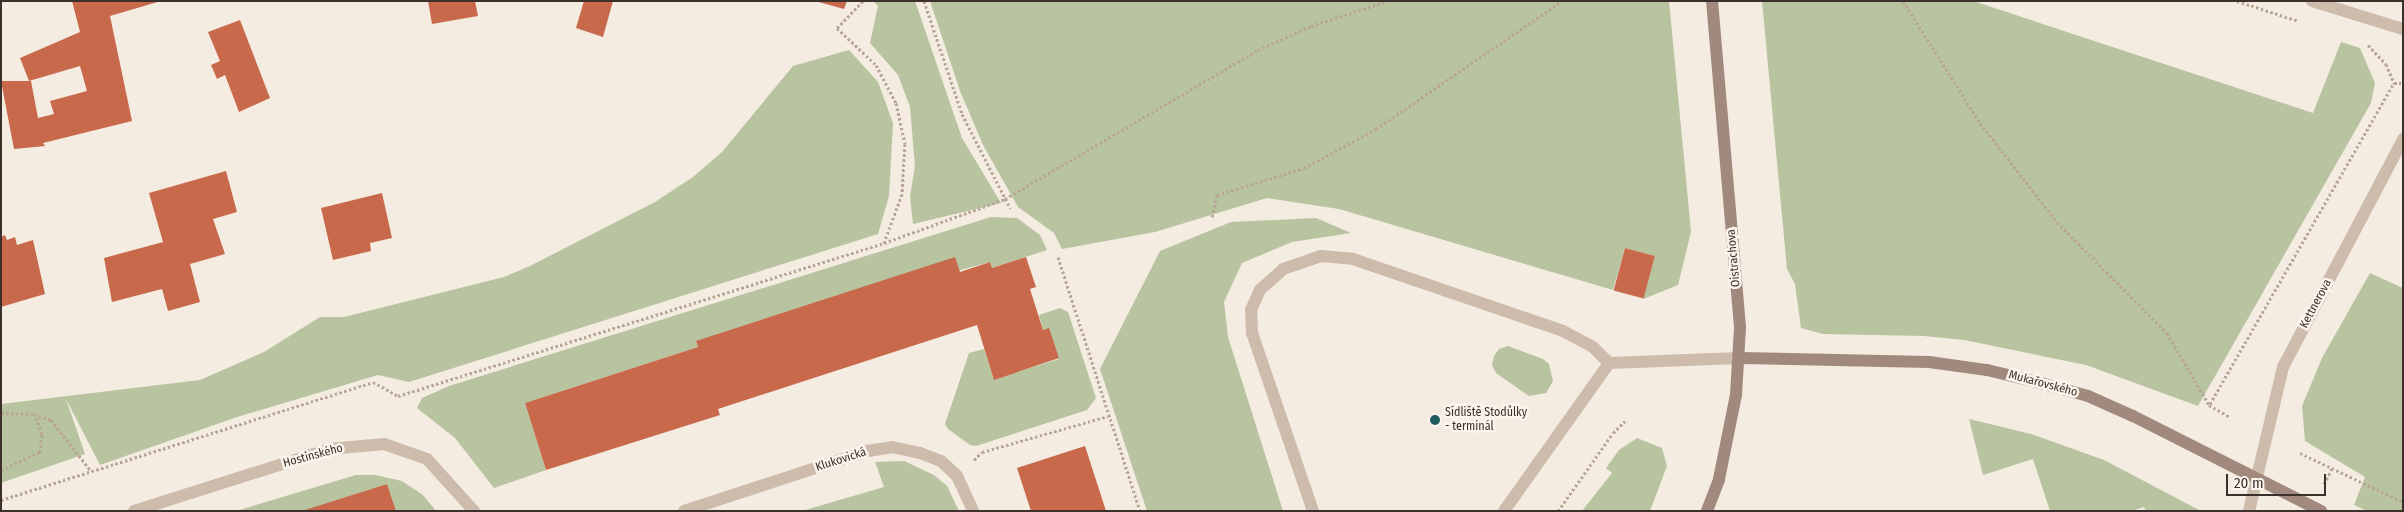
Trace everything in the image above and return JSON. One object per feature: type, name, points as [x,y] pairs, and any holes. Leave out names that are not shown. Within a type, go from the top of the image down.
[{"type":"street","name":"Oistrachova","points":[[1707,511],[1721,471],[1736,396],[1739,358],[1736,276],[1712,1]]},
{"type":"street","points":[[2312,1],[2403,29]]},
{"type":"street","name":"Kettnerova","points":[[2249,511],[2283,367],[2403,138]]},
{"type":"street","points":[[1313,511],[1252,333],[1251,310],[1260,290],[1283,268],[1321,256],[1353,259],[1563,331],[1592,347],[1609,363],[1739,358]]},
{"type":"street","name":"Mukařovského","points":[[1739,358],[1929,362],[1987,370],[2088,396],[2321,511]]},
{"type":"street","points":[[1504,511],[1609,363]]},
{"type":"street","name":"Hostinského","points":[[134,511],[330,448],[384,444],[427,459],[474,511]]},
{"type":"street","name":"Klukovická","points":[[684,511],[868,451],[892,447],[920,453],[941,461],[957,476],[973,511]]},
{"type":"path","points":[[863,1],[837,28],[876,65],[896,103],[905,144],[902,194],[884,243]]},
{"type":"path","points":[[924,1],[962,114],[1010,208]]},
{"type":"path","points":[[1,500],[373,382],[398,396],[884,243],[1005,199],[1258,50],[1311,26],[1387,1]]},
{"type":"path","points":[[1212,217],[1217,195],[1304,168],[1376,129],[1459,75],[1562,1]]},
{"type":"path","points":[[1903,1],[1980,124],[2057,222],[2166,333],[2210,405],[2230,416]]},
{"type":"path","points":[[2237,1],[2306,24]]},
{"type":"path","points":[[2360,40],[2374,50],[2386,64],[2394,83]]},
{"type":"path","points":[[2210,405],[2394,83]]},
{"type":"path","points":[[2394,83],[2403,83]]},
{"type":"path","points":[[1058,257],[1140,511]]},
{"type":"path","points":[[1,412],[34,414],[50,420],[91,471]]},
{"type":"path","points":[[1,470],[40,452],[42,434],[34,414]]},
{"type":"path","points":[[957,476],[982,452],[1108,416]]},
{"type":"path","points":[[1558,511],[1613,433],[1625,421]]},
{"type":"path","points":[[2300,453],[2403,502]]},
{"type":"path","points":[[2324,484],[2332,468]]},
{"type":"green space","points":[[873,1],[915,1],[962,138],[1001,203],[913,224],[910,196],[915,166],[910,107],[898,75],[870,43],[878,6]]},
{"type":"green space","points":[[930,1],[1669,1],[1691,232],[1678,285],[1643,299],[1655,256],[1625,248],[1613,290],[1339,209],[1267,198],[1155,232],[1062,249],[1054,233],[1018,207],[983,145],[960,91]]},
{"type":"green space","points":[[1762,1],[1973,1],[2313,113],[2341,42],[2360,48],[2375,83],[2371,103],[2198,406],[2086,365],[1964,340],[1924,336],[1823,334],[1801,328],[1795,284],[1787,269]]},
{"type":"green space","points":[[849,50],[878,82],[893,123],[889,196],[878,234],[409,382],[378,375],[237,417],[100,465],[66,399],[85,454],[1,483],[1,404],[200,380],[264,352],[320,317],[344,317],[504,277],[530,266],[655,202],[693,177],[722,152],[793,66]]},
{"type":"green space","points":[[991,217],[1017,218],[1040,235],[1047,250],[992,268],[990,262],[696,342],[698,347],[525,403],[546,470],[494,488],[455,438],[417,408],[422,398],[449,386]]},
{"type":"green space","points":[[1316,218],[1351,233],[1292,242],[1242,263],[1224,302],[1228,337],[1283,511],[1147,511],[1100,369],[1160,251],[1231,222]]},
{"type":"green space","points":[[2370,273],[2403,288],[2403,511],[2367,511],[2354,505],[2365,477],[2305,441],[2302,406],[2322,358]]},
{"type":"green space","points":[[1060,308],[1068,312],[1096,398],[1087,410],[976,446],[970,445],[948,429],[945,424],[969,353],[984,349],[994,379],[1059,359],[1049,329],[1043,330],[1039,315]]},
{"type":"green space","points":[[1508,346],[1543,359],[1549,364],[1553,381],[1546,393],[1529,396],[1496,373],[1492,365],[1494,356],[1499,349]]},
{"type":"green space","points":[[1969,419],[2031,434],[2104,460],[2201,511],[2146,511],[2144,507],[2131,511],[2050,511],[2033,459],[1983,475]]},
{"type":"green space","points":[[1637,438],[1662,448],[1667,466],[1650,511],[1582,511],[1612,473],[1606,468],[1619,450]]},
{"type":"green space","points":[[904,461],[934,475],[947,486],[959,511],[802,511],[884,487],[875,462]]},
{"type":"green space","points":[[356,475],[375,475],[402,481],[423,495],[436,511],[396,511],[387,484],[304,511],[236,511]]},
{"type":"building","points":[[72,1],[161,1],[110,16],[132,121],[43,143],[45,146],[14,149],[1,81],[29,81],[20,58],[80,32]],"holes":[[[80,66],[87,91],[50,101],[54,114],[38,118],[31,81],[29,81]]]},
{"type":"building","points":[[428,1],[475,1],[478,16],[432,24]]},
{"type":"building","points":[[584,1],[613,1],[603,37],[576,28]]},
{"type":"building","points":[[815,1],[847,1],[844,9]]},
{"type":"building","points":[[240,20],[270,98],[239,112],[225,75],[217,79],[211,65],[220,61],[208,32]]},
{"type":"building","points":[[226,171],[237,212],[213,219],[225,254],[190,264],[200,302],[168,311],[162,289],[112,302],[104,258],[163,242],[149,193]]},
{"type":"building","points":[[382,193],[392,238],[370,243],[371,251],[333,260],[321,208]]},
{"type":"building","points":[[5,235],[7,240],[15,237],[17,245],[33,240],[45,294],[1,307],[1,237]]},
{"type":"building","points":[[1625,248],[1655,256],[1644,299],[1614,291]]},
{"type":"building","points":[[955,257],[960,272],[990,262],[992,268],[1026,257],[1036,287],[1030,289],[1043,330],[1049,328],[1059,358],[994,380],[977,325],[718,409],[720,415],[546,470],[525,403],[698,347],[696,341]]},
{"type":"building","points":[[1085,446],[1106,511],[1031,511],[1017,468]]},
{"type":"building","points":[[387,484],[396,511],[305,511],[305,510]]},
{"type":"place","name":"Sídliště Stodůlky - terminál","points":[[1435,420]]}]
